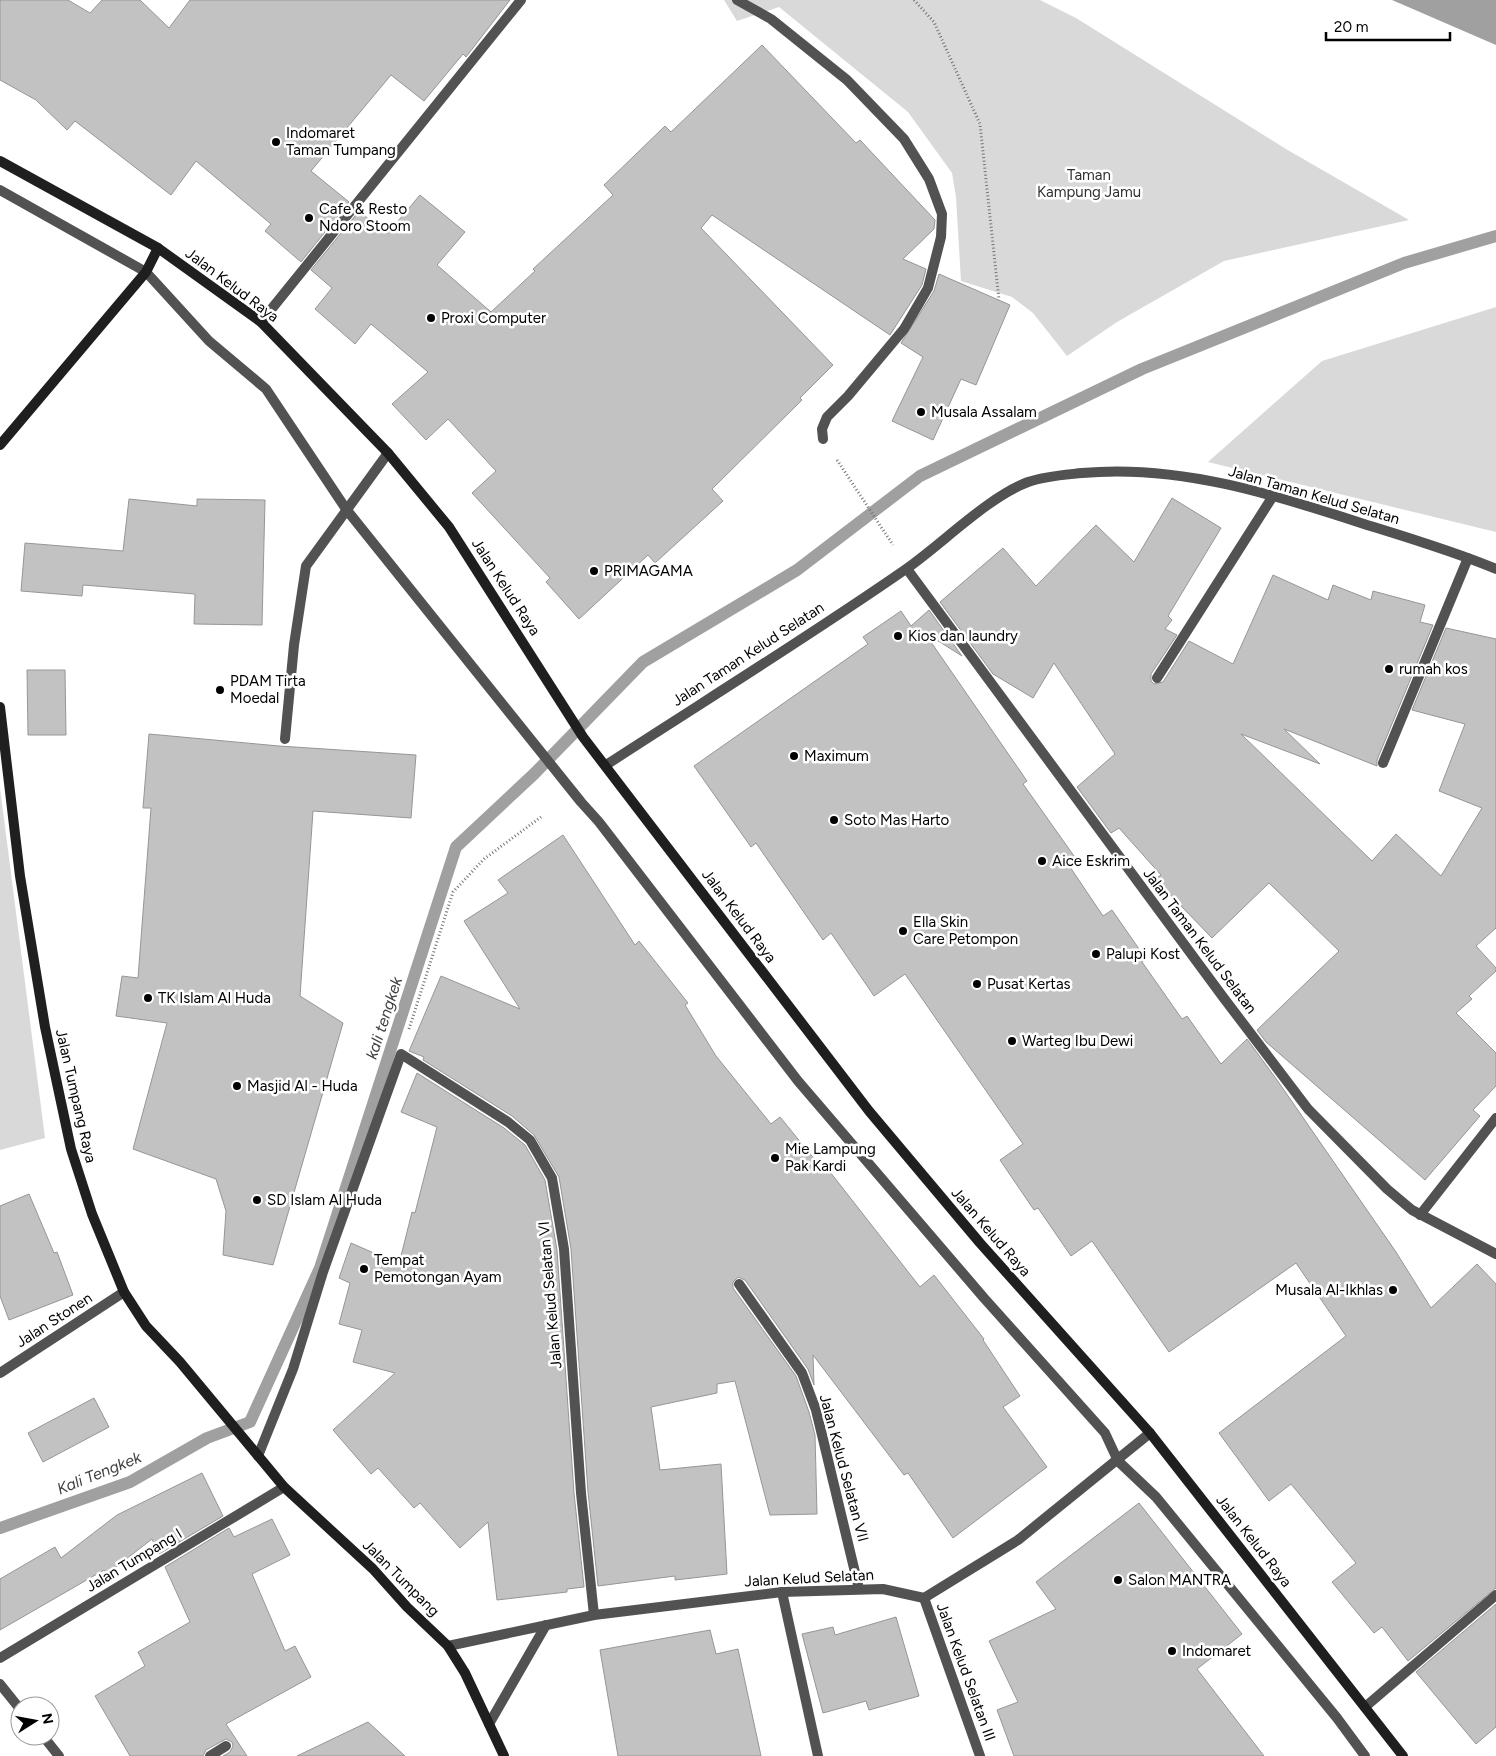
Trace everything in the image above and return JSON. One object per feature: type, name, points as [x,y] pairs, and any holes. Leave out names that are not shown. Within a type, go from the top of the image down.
[{"type":"main road","name":"Jalan Kelud Raya","points":[[0,161],[158,248],[261,322],[388,453],[449,527],[505,611],[584,737],[869,1111],[980,1244],[1150,1433],[1403,1756]]},
{"type":"main road","points":[[0,444],[146,272],[158,248]]},
{"type":"main road","name":"Jalan Tumpang Raya","points":[[0,707],[20,876],[45,1028],[71,1149],[92,1214],[124,1292],[146,1326],[180,1362],[246,1442]]},
{"type":"main road","name":"Jalan Tumpang","points":[[246,1442],[284,1487],[373,1569],[407,1607],[448,1646],[466,1673],[504,1756]]},
{"type":"street","points":[[261,322],[521,0]]},
{"type":"street","points":[[737,0],[771,19],[847,80],[897,133],[929,179],[942,214],[941,237],[928,288],[904,329],[848,396],[827,417],[822,429],[823,439]]},
{"type":"street","points":[[0,190],[146,272],[209,340],[266,389],[346,509],[599,822],[798,1081],[984,1298],[1105,1433],[1118,1461],[1156,1497],[1337,1718],[1365,1756]]},
{"type":"street","points":[[285,740],[294,645],[306,566],[336,528],[346,509],[388,453]]},
{"type":"street","name":"Jalan Taman Kelud Selatan","points":[[606,766],[907,568],[1006,493],[1027,482],[1052,476],[1094,472],[1148,471],[1228,485],[1273,496],[1468,558],[1496,569]]},
{"type":"street","points":[[1157,678],[1273,496]]},
{"type":"street","points":[[1383,763],[1468,558]]},
{"type":"street","name":"Jalan Taman Kelud Selatan","points":[[907,568],[1223,997],[1308,1109],[1387,1189],[1420,1215],[1496,1254]]},
{"type":"street","points":[[258,1456],[293,1369],[323,1272],[401,1054]]},
{"type":"street","name":"Jalan Kelud Selatan VI","points":[[401,1054],[508,1122],[530,1140],[552,1178],[564,1248],[581,1493],[594,1615]]},
{"type":"street","points":[[1420,1215],[1496,1118]]},
{"type":"street","name":"Jalan Kelud Selatan VII","points":[[739,1284],[802,1373],[816,1410],[859,1589]]},
{"type":"street","name":"Jalan Stonen","points":[[0,1373],[124,1292]]},
{"type":"street","points":[[924,1598],[1018,1540],[1118,1461],[1150,1433]]},
{"type":"street","name":"Jalan Tumpang I","points":[[0,1658],[284,1487]]},
{"type":"street","name":"Jalan Kelud Selatan","points":[[448,1646],[594,1615],[782,1592],[859,1589],[901,1592],[924,1598]]},
{"type":"street","points":[[782,1592],[818,1756]]},
{"type":"street","points":[[1365,1708],[1496,1595]]},
{"type":"street","name":"Jalan Kelud Selatan III","points":[[924,1598],[980,1756]]},
{"type":"street","points":[[489,1724],[546,1625]]},
{"type":"street","points":[[0,1684],[10,1696]]},
{"type":"street","points":[[50,1746],[59,1756]]},
{"type":"street","points":[[210,1756],[226,1746]]},
{"type":"path","points":[[914,0],[934,22],[980,124],[999,300]]},
{"type":"path","points":[[823,439],[896,549]]},
{"type":"path","points":[[401,1054],[453,892],[484,859],[541,817]]},
{"type":"green space","name":"Taman Kampung Jamu","points":[[724,0],[1040,0],[1076,18],[1286,149],[1409,220],[1224,261],[1117,322],[1067,356],[1033,313],[1012,297],[961,281],[956,197],[952,173],[908,112],[779,7],[737,21]]},
{"type":"green space","points":[[1496,307],[1496,532],[1208,462],[1322,361]]},
{"type":"green space","points":[[0,788],[45,1138],[0,1150]]},
{"type":"shaded area","points":[[1392,0],[1496,0],[1496,45]]},
{"type":"building","points":[[0,0],[68,0],[90,13],[102,0],[140,0],[169,28],[190,0],[510,0],[466,57],[463,54],[424,101],[391,75],[311,171],[349,202],[301,262],[265,231],[271,224],[196,161],[171,195],[75,121],[67,130],[36,100],[0,80]]},
{"type":"building","points":[[762,45],[856,143],[860,140],[935,220],[934,229],[903,259],[926,269],[922,285],[890,335],[712,215],[701,228],[833,365],[800,398],[802,400],[712,489],[723,501],[655,563],[648,555],[579,619],[546,582],[550,578],[472,493],[496,471],[448,419],[426,440],[392,404],[428,372],[371,324],[355,344],[315,309],[332,288],[311,270],[359,211],[387,234],[420,195],[465,232],[437,265],[491,312],[535,271],[533,269],[613,195],[604,185],[665,126],[671,132]]},
{"type":"building","points":[[939,274],[1010,305],[976,385],[961,379],[933,440],[892,421],[923,357],[901,343],[934,291]]},
{"type":"building","points":[[1172,498],[1221,528],[1168,616],[1172,620],[1165,629],[1177,635],[1151,674],[1151,681],[1154,684],[1163,682],[1189,641],[1233,664],[1273,575],[1328,600],[1333,585],[1371,600],[1373,591],[1425,605],[1420,622],[1433,625],[1377,760],[1377,766],[1284,729],[1320,764],[1241,734],[1372,861],[1396,834],[1441,876],[1482,808],[1439,791],[1465,724],[1412,710],[1446,628],[1496,639],[1496,928],[1476,946],[1496,968],[1496,971],[1469,996],[1472,999],[1456,1013],[1496,1053],[1496,1086],[1473,1110],[1480,1116],[1425,1180],[1266,1042],[1257,1030],[1339,951],[1269,883],[1212,938],[1155,879],[1161,875],[1119,828],[1111,833],[1077,787],[1115,754],[1054,663],[1033,698],[993,674],[940,602],[1003,548],[1036,586],[1096,525],[1134,562]]},
{"type":"building","points":[[129,499],[197,506],[197,499],[265,500],[262,625],[194,624],[195,594],[83,585],[82,596],[21,591],[25,543],[123,551]]},
{"type":"building","points":[[929,610],[962,656],[924,632],[1027,781],[1023,784],[1074,856],[1066,861],[1103,916],[1112,910],[1146,959],[1142,962],[1182,1019],[1187,1016],[1221,1064],[1247,1039],[1396,1252],[1431,1308],[1477,1264],[1496,1284],[1496,1588],[1408,1661],[1382,1627],[1374,1633],[1332,1582],[1356,1563],[1291,1484],[1269,1501],[1219,1433],[1346,1336],[1296,1263],[1169,1352],[1092,1241],[1071,1256],[1038,1208],[1034,1210],[1000,1160],[1023,1144],[905,974],[874,996],[831,933],[823,940],[756,843],[751,847],[694,766],[868,644],[863,637],[901,611],[911,626]]},
{"type":"building","points":[[27,670],[65,670],[66,735],[28,735]]},
{"type":"building","points":[[149,734],[279,746],[416,755],[411,818],[313,811],[300,996],[343,1023],[273,1265],[223,1255],[226,1211],[216,1179],[133,1149],[167,1023],[116,1016],[122,976],[138,978],[151,808],[143,808]]},
{"type":"building","points":[[563,835],[635,945],[639,941],[688,1003],[685,1005],[716,1056],[771,1124],[780,1117],[820,1166],[823,1163],[920,1287],[934,1275],[984,1339],[1020,1396],[1003,1407],[1047,1467],[953,1538],[908,1473],[904,1475],[813,1355],[814,1385],[808,1369],[745,1280],[738,1277],[733,1282],[733,1288],[796,1376],[809,1412],[815,1435],[817,1514],[770,1515],[735,1381],[717,1384],[717,1393],[651,1407],[660,1470],[721,1464],[727,1574],[675,1580],[675,1576],[598,1586],[588,1492],[571,1249],[559,1177],[534,1135],[512,1116],[423,1060],[424,1057],[409,1051],[441,976],[520,1009],[464,921],[508,893],[498,880]]},
{"type":"building","points":[[417,1073],[504,1128],[525,1145],[545,1180],[557,1250],[574,1493],[584,1587],[567,1589],[567,1592],[497,1600],[488,1522],[460,1548],[420,1503],[414,1508],[378,1468],[371,1474],[333,1430],[395,1373],[353,1362],[362,1330],[339,1324],[350,1283],[339,1278],[351,1243],[399,1264],[412,1212],[415,1213],[437,1127],[401,1112]]},
{"type":"building","points":[[29,1194],[54,1253],[57,1252],[73,1295],[9,1320],[0,1296],[0,1206]]},
{"type":"building","points":[[94,1398],[109,1427],[43,1462],[28,1433]]},
{"type":"building","points":[[202,1473],[223,1516],[159,1554],[152,1539],[107,1574],[104,1570],[0,1630],[0,1579],[55,1547],[61,1558],[117,1515]]},
{"type":"building","points":[[1139,1503],[1242,1634],[1197,1669],[1264,1756],[1014,1756],[997,1710],[1018,1702],[989,1641],[1056,1609],[1036,1582]]},
{"type":"building","points":[[272,1519],[290,1555],[252,1574],[285,1651],[295,1646],[311,1677],[226,1724],[247,1756],[223,1756],[230,1752],[233,1746],[232,1742],[226,1739],[206,1750],[203,1756],[130,1756],[95,1696],[145,1666],[138,1652],[190,1622],[165,1567],[229,1528],[234,1537]]},
{"type":"building","points":[[1496,1604],[1496,1727],[1476,1744],[1416,1672]]},
{"type":"building","points":[[896,1617],[919,1696],[869,1710],[866,1701],[823,1713],[802,1634],[833,1627],[835,1635]]},
{"type":"building","points":[[710,1630],[716,1654],[738,1649],[761,1756],[618,1756],[600,1650]]},
{"type":"building","points":[[368,1722],[405,1756],[297,1756]]},
{"type":"waterway","points":[[0,1528],[130,1482],[207,1438],[250,1422],[320,1268],[456,847],[534,774],[643,662],[797,570],[920,476],[1142,369],[1404,263],[1496,236]]},
{"type":"place","name":"Indomaret Taman Tumpang","points":[[276,142]]},
{"type":"place","name":"Cafe & Resto Ndoro Stoom","points":[[309,218]]},
{"type":"place","name":"Proxi Computer","points":[[431,318]]},
{"type":"place","name":"Musala Assalam","points":[[921,412]]},
{"type":"place","name":"PRIMAGAMA","points":[[594,571]]},
{"type":"place","name":"Kios dan laundry","points":[[898,636]]},
{"type":"place","name":"rumah kos","points":[[1389,669]]},
{"type":"place","name":"PDAM Tirta Moedal","points":[[220,690]]},
{"type":"place","name":"Maximum","points":[[794,756]]},
{"type":"place","name":"Soto Mas Harto","points":[[834,820]]},
{"type":"place","name":"Aice Eskrim","points":[[1042,861]]},
{"type":"place","name":"Ella Skin Care Petompon","points":[[903,931]]},
{"type":"place","name":"Palupi Kost","points":[[1096,954]]},
{"type":"place","name":"Pusat Kertas","points":[[977,984]]},
{"type":"place","name":"TK Islam Al Huda","points":[[148,998]]},
{"type":"place","name":"Warteg Ibu Dewi","points":[[1012,1041]]},
{"type":"place","name":"Masjid Al - Huda","points":[[237,1086]]},
{"type":"place","name":"Mie Lampung Pak Kardi","points":[[775,1158]]},
{"type":"place","name":"SD Islam Al Huda","points":[[257,1200]]},
{"type":"place","name":"Tempat Pemotongan Ayam","points":[[364,1269]]},
{"type":"place","name":"Musala Al-Ikhlas","points":[[1393,1290]]},
{"type":"place","name":"Salon MANTRA","points":[[1118,1580]]},
{"type":"place","name":"Indomaret","points":[[1172,1651]]},
{"type":"water label","name":"kali tengkek","points":[[384,1018]]},
{"type":"water label","name":"Kali Tengkek","points":[[99,1473]]}]
